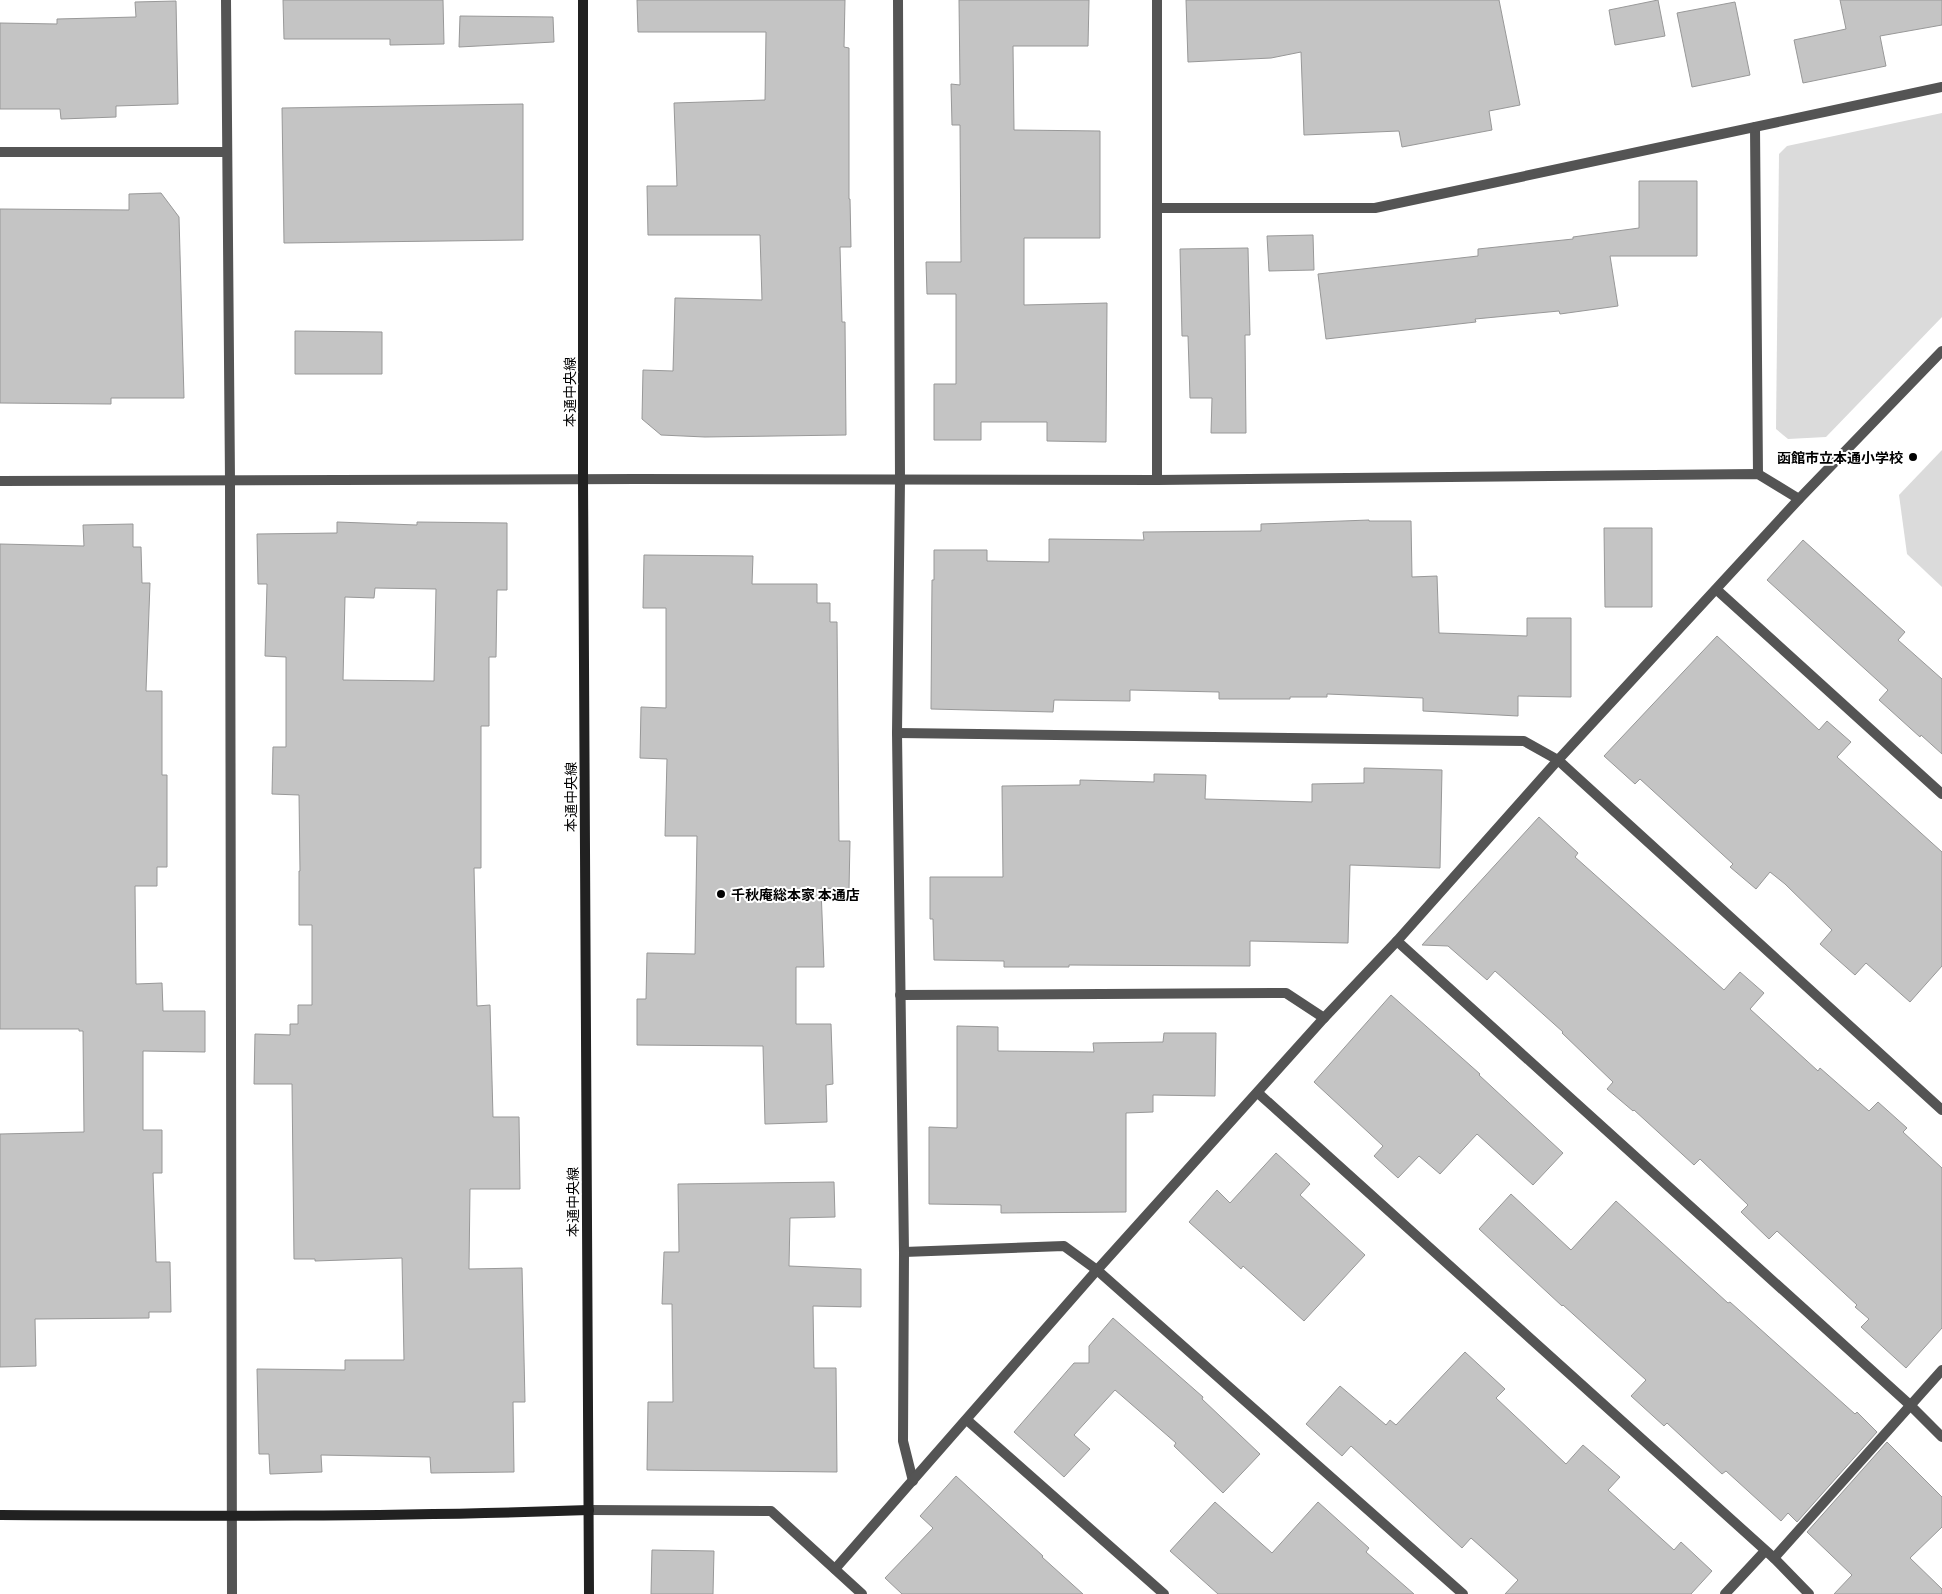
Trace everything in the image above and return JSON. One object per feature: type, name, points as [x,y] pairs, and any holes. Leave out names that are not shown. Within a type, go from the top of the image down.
[{"type":"street","points":[[226,0],[230,480],[232,1594]]},
{"type":"street","name":"本通中央線","points":[[583,0],[583,479],[588,1594]]},
{"type":"street","points":[[898,0],[900,480],[897,733],[904,1252],[903,1441],[913,1481]]},
{"type":"street","points":[[1157,0],[1157,480]]},
{"type":"street","points":[[1157,208],[1375,208],[1942,88]]},
{"type":"street","points":[[1755,127],[1758,474]]},
{"type":"street","points":[[0,152],[227,152]]},
{"type":"street","points":[[835,1569],[1097,1270],[1558,760],[1799,499],[1942,351]]},
{"type":"street","points":[[0,481],[1157,480],[1758,474],[1799,499]]},
{"type":"street","points":[[1716,590],[1942,794]]},
{"type":"street","points":[[897,733],[1524,740],[1558,760],[1942,1110]]},
{"type":"street","points":[[1396,941],[1910,1405],[1942,1437]]},
{"type":"street","points":[[900,995],[1286,994],[1324,1018]]},
{"type":"street","points":[[1258,1093],[1774,1558],[1809,1594]]},
{"type":"street","points":[[904,1252],[1064,1246],[1097,1270],[1463,1594]]},
{"type":"street","points":[[1774,1558],[1942,1370]]},
{"type":"street","points":[[967,1420],[1164,1594]]},
{"type":"street","points":[[0,1515],[232,1516],[519,1513],[589,1510],[771,1511],[862,1594]]},
{"type":"street","points":[[1725,1594],[1765,1551]]},
{"type":"shaded area","points":[[1942,113],[1942,317],[1826,437],[1788,439],[1776,429],[1779,154],[1787,146]]},
{"type":"shaded area","points":[[1942,450],[1942,587],[1907,554],[1899,495]]},
{"type":"building","points":[[283,0],[443,0],[444,44],[390,45],[390,39],[284,39]]},
{"type":"building","points":[[637,0],[845,0],[844,47],[849,48],[849,199],[851,247],[840,247],[842,322],[845,322],[846,435],[705,437],[661,435],[642,419],[643,370],[673,371],[675,298],[762,300],[760,235],[648,235],[647,186],[677,186],[674,103],[765,100],[766,32],[638,32]]},
{"type":"building","points":[[959,0],[1089,0],[1088,46],[1013,46],[1014,130],[1100,131],[1100,238],[1024,238],[1024,305],[1107,303],[1106,442],[1047,441],[1047,422],[981,422],[981,440],[934,440],[934,384],[956,384],[956,294],[927,294],[926,262],[961,262],[960,125],[952,125],[951,84],[960,85]]},
{"type":"building","points":[[1186,0],[1499,0],[1520,105],[1489,111],[1492,130],[1402,147],[1399,131],[1304,135],[1301,52],[1271,58],[1188,62]]},
{"type":"building","points":[[1658,0],[1665,36],[1615,45],[1609,10]]},
{"type":"building","points":[[1840,0],[1942,0],[1942,25],[1880,36],[1886,66],[1803,83],[1794,40],[1846,29]]},
{"type":"building","points":[[176,1],[178,104],[116,106],[116,117],[61,119],[60,109],[0,109],[0,23],[57,24],[57,19],[136,17],[135,2]]},
{"type":"building","points":[[1735,2],[1750,75],[1692,87],[1677,13]]},
{"type":"building","points":[[460,16],[553,17],[554,42],[459,47]]},
{"type":"building","points":[[523,104],[523,240],[284,243],[282,108]]},
{"type":"building","points":[[1639,181],[1697,181],[1697,256],[1610,256],[1618,306],[1560,314],[1559,311],[1475,319],[1476,322],[1326,339],[1318,274],[1478,256],[1478,249],[1573,239],[1573,237],[1639,228]]},
{"type":"building","points":[[161,193],[179,217],[184,398],[111,398],[111,404],[0,403],[0,209],[129,210],[129,194]]},
{"type":"building","points":[[1313,235],[1314,270],[1269,271],[1267,236]]},
{"type":"building","points":[[1248,248],[1250,335],[1245,335],[1246,433],[1211,433],[1212,398],[1190,398],[1188,336],[1182,336],[1180,249]]},
{"type":"building","points":[[295,331],[382,332],[382,374],[295,374]]},
{"type":"building","points":[[1369,520],[1411,521],[1412,577],[1437,576],[1439,633],[1527,636],[1527,618],[1571,618],[1571,697],[1518,696],[1518,716],[1423,711],[1423,698],[1327,694],[1327,697],[1290,697],[1290,699],[1219,699],[1219,692],[1130,690],[1130,701],[1054,700],[1053,712],[931,709],[934,550],[987,550],[987,561],[1049,562],[1049,539],[1144,540],[1143,532],[1261,531],[1261,524]]},
{"type":"building","points":[[337,522],[417,525],[417,522],[507,523],[507,590],[497,590],[496,657],[489,657],[489,726],[481,726],[481,868],[474,868],[477,1006],[490,1005],[493,1117],[519,1117],[520,1189],[470,1189],[469,1269],[522,1268],[525,1402],[513,1402],[514,1472],[431,1473],[430,1457],[321,1455],[322,1472],[270,1474],[269,1454],[259,1454],[257,1369],[345,1370],[345,1360],[404,1360],[402,1258],[315,1261],[315,1259],[294,1259],[292,1084],[254,1084],[255,1034],[290,1035],[290,1024],[298,1024],[298,1005],[312,1005],[312,925],[299,925],[299,795],[272,794],[273,747],[286,747],[286,657],[265,656],[267,584],[258,584],[257,534],[337,533]],"holes":[[[375,588],[436,589],[434,681],[343,680],[345,597],[374,598]]]},
{"type":"building","points":[[133,524],[133,547],[141,547],[142,583],[150,583],[146,691],[162,691],[162,775],[167,775],[167,867],[157,867],[157,886],[135,886],[136,984],[162,983],[163,1011],[205,1011],[205,1052],[143,1051],[143,1130],[162,1130],[162,1173],[153,1173],[156,1262],[170,1262],[171,1312],[149,1312],[149,1318],[35,1319],[36,1366],[0,1367],[0,1134],[84,1132],[83,1031],[79,1031],[79,1029],[0,1029],[0,544],[84,546],[83,525]]},
{"type":"building","points":[[1604,528],[1652,528],[1652,607],[1605,607]]},
{"type":"building","points":[[1803,540],[1905,632],[1898,640],[1942,679],[1942,754],[1879,700],[1888,690],[1767,580]]},
{"type":"building","points":[[644,555],[753,556],[752,584],[817,584],[817,603],[830,603],[830,622],[837,622],[839,841],[850,841],[849,889],[821,888],[824,967],[796,967],[796,1024],[831,1024],[833,1084],[826,1085],[827,1122],[765,1124],[763,1046],[637,1045],[637,999],[646,999],[647,953],[695,954],[697,836],[665,836],[667,759],[640,758],[641,707],[666,708],[666,608],[643,608]]},
{"type":"building","points":[[1717,636],[1819,730],[1827,721],[1851,742],[1837,757],[1942,852],[1942,966],[1910,1002],[1866,963],[1855,975],[1820,944],[1832,930],[1785,884],[1770,872],[1756,889],[1730,867],[1733,864],[1640,779],[1635,784],[1604,756]]},
{"type":"building","points":[[1364,768],[1442,770],[1440,868],[1350,865],[1348,943],[1250,941],[1250,966],[1069,965],[1069,967],[1004,967],[1004,961],[934,960],[933,919],[930,919],[930,877],[1003,877],[1002,786],[1080,785],[1080,780],[1154,782],[1154,774],[1206,775],[1205,799],[1312,802],[1312,784],[1364,783]]},
{"type":"building","points":[[1539,817],[1578,853],[1575,857],[1724,990],[1740,972],[1764,993],[1750,1009],[1818,1071],[1820,1068],[1869,1111],[1878,1102],[1907,1128],[1903,1132],[1942,1168],[1942,1328],[1906,1368],[1861,1327],[1869,1319],[1855,1307],[1857,1305],[1777,1231],[1769,1239],[1741,1212],[1748,1205],[1700,1159],[1694,1165],[1634,1110],[1607,1089],[1613,1082],[1563,1032],[1495,971],[1487,980],[1448,946],[1422,945]]},
{"type":"building","points":[[1391,995],[1480,1074],[1563,1153],[1533,1185],[1477,1134],[1440,1174],[1419,1156],[1398,1178],[1374,1156],[1383,1146],[1314,1082]]},
{"type":"building","points":[[957,1026],[998,1027],[998,1051],[1094,1052],[1093,1043],[1163,1042],[1164,1033],[1216,1033],[1215,1096],[1153,1095],[1153,1112],[1126,1113],[1126,1212],[1001,1213],[1001,1205],[929,1204],[929,1127],[957,1128]]},
{"type":"building","points":[[1276,1153],[1310,1184],[1300,1195],[1365,1255],[1304,1321],[1243,1266],[1241,1269],[1189,1222],[1217,1190],[1230,1203]]},
{"type":"building","points":[[834,1182],[835,1217],[790,1218],[789,1266],[861,1269],[861,1307],[813,1306],[814,1368],[836,1368],[837,1472],[647,1470],[648,1402],[673,1402],[672,1304],[662,1304],[664,1252],[679,1252],[678,1184]]},
{"type":"building","points":[[1511,1194],[1571,1250],[1616,1201],[1728,1303],[1730,1302],[1855,1414],[1857,1412],[1877,1432],[1797,1522],[1788,1513],[1781,1521],[1726,1471],[1722,1474],[1667,1423],[1664,1426],[1631,1396],[1646,1380],[1479,1229]]},
{"type":"building","points":[[1113,1318],[1203,1397],[1202,1399],[1260,1454],[1223,1493],[1174,1446],[1176,1443],[1115,1390],[1074,1435],[1090,1449],[1064,1477],[1014,1432],[1074,1363],[1089,1363],[1089,1346]]},
{"type":"building","points":[[1465,1352],[1505,1389],[1496,1398],[1566,1464],[1583,1445],[1620,1477],[1608,1490],[1674,1550],[1681,1542],[1712,1571],[1691,1594],[1505,1594],[1518,1580],[1471,1538],[1462,1548],[1351,1446],[1342,1456],[1306,1424],[1340,1386],[1386,1425],[1390,1420],[1396,1425]]},
{"type":"building","points":[[1887,1442],[1942,1497],[1942,1527],[1910,1558],[1942,1589],[1942,1594],[1834,1594],[1852,1575],[1807,1532]]},
{"type":"building","points":[[956,1476],[1083,1594],[902,1594],[885,1578],[933,1528],[920,1516]]},
{"type":"building","points":[[1215,1502],[1272,1553],[1318,1502],[1369,1548],[1366,1552],[1414,1594],[1218,1594],[1170,1551]]},
{"type":"building","points":[[652,1550],[714,1551],[713,1594],[651,1594]]},
{"type":"place","name":"函館市立本通小学校","points":[[1913,457]]},
{"type":"place","name":"千秋庵総本家 本通店","points":[[721,894]]}]
